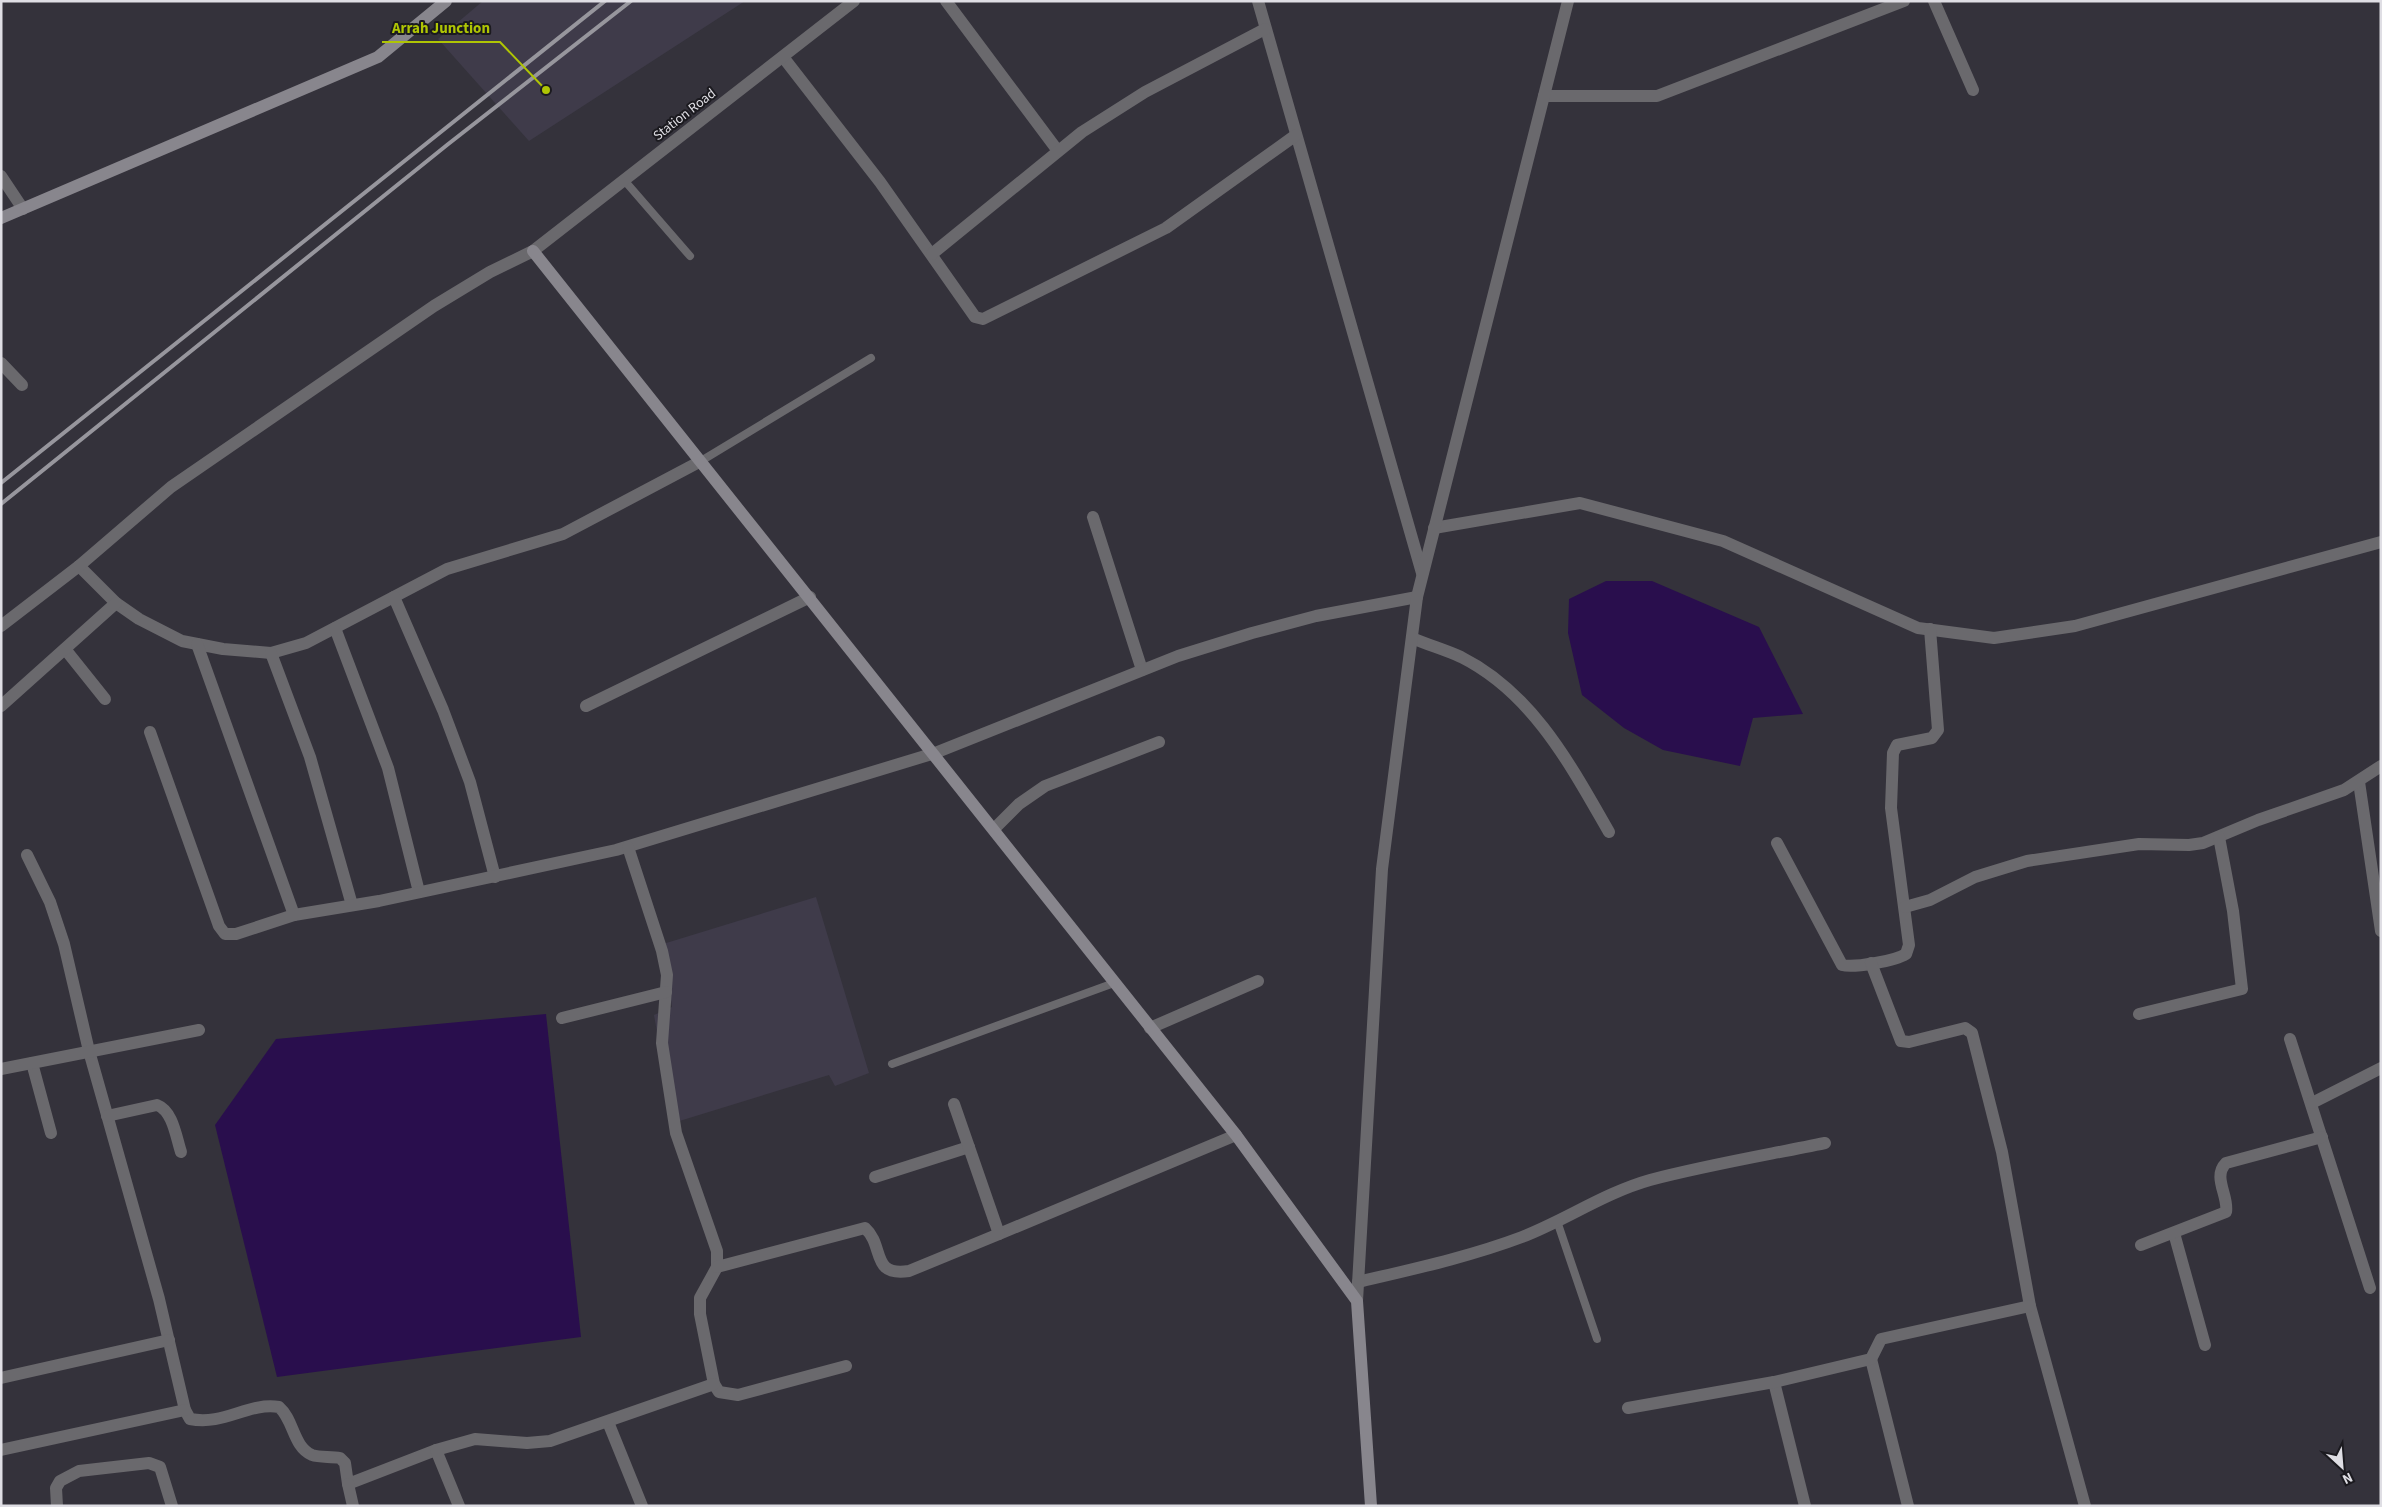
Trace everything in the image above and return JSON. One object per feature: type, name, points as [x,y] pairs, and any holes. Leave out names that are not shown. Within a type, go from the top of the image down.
[{"type":"street","points":[[1,218],[378,56],[446,1]]},
{"type":"street","name":"Station Road","points":[[1,626],[79,566],[171,487],[434,306],[490,272],[532,250],[854,1]]},
{"type":"street","points":[[946,1],[1058,151]]},
{"type":"street","points":[[1258,1],[1422,575]]},
{"type":"street","points":[[1370,1506],[1357,1301],[1382,869],[1417,597],[1568,1]]},
{"type":"street","points":[[1544,96],[1657,96],[1904,1]]},
{"type":"street","points":[[1934,1],[1973,90]]},
{"type":"street","points":[[932,254],[1082,132],[1145,92],[1265,29]]},
{"type":"street","points":[[783,57],[880,182],[972,312],[976,317],[983,319],[1166,228],[1296,135]]},
{"type":"street","points":[[1,176],[23,209]]},
{"type":"street","points":[[532,250],[810,597],[1236,1135],[1357,1301]]},
{"type":"street","points":[[1,363],[22,385]]},
{"type":"street","points":[[79,566],[116,603],[162,632],[182,641],[197,644],[271,653],[306,643],[447,569],[562,534],[701,461]]},
{"type":"street","points":[[1434,528],[1580,503],[1723,541],[1918,628],[1994,638],[2075,626],[2381,542]]},
{"type":"street","points":[[1094,517],[1142,670]]},
{"type":"street","points":[[394,597],[443,710],[470,782],[495,877]]},
{"type":"street","points":[[586,706],[810,597]]},
{"type":"street","points":[[150,732],[219,926],[225,934],[236,934],[294,916],[495,877],[628,846],[934,753],[1178,656],[1316,616],[1417,597]]},
{"type":"street","points":[[1,706],[116,603]]},
{"type":"street","points":[[335,628],[388,768],[419,892]]},
{"type":"street","points":[[1777,843],[1840,963],[1848,966],[1871,963],[1897,959],[1906,954],[1909,945],[1892,808],[1893,753],[1894,748],[1901,744],[1932,738],[1938,730],[1930,629]]},
{"type":"street","points":[[1412,638],[1462,657],[1497,680],[1512,693],[1545,729],[1561,750],[1609,832]]},
{"type":"street","points":[[197,644],[294,916]]},
{"type":"street","points":[[65,649],[105,698]]},
{"type":"street","points":[[271,653],[310,757],[352,905]]},
{"type":"street","points":[[994,829],[1019,804],[1045,786],[1159,742]]},
{"type":"street","points":[[1904,907],[1930,900],[1975,877],[2027,861],[2139,844],[2196,845],[2359,782],[2381,766]]},
{"type":"street","points":[[2359,782],[2381,931]]},
{"type":"street","points":[[2139,1014],[2242,988],[2233,911],[2219,837]]},
{"type":"street","points":[[628,846],[662,951],[667,975],[662,1043],[676,1133],[717,1250],[717,1267],[700,1298],[700,1314],[714,1384],[719,1392],[738,1395],[846,1366]]},
{"type":"street","points":[[27,855],[50,902],[64,944],[88,1051],[169,1340],[185,1410],[190,1419],[211,1421],[268,1405],[279,1407],[291,1421],[298,1441],[305,1451],[314,1456],[340,1458],[345,1463],[351,1505]]},
{"type":"street","points":[[1871,963],[1901,1041],[1909,1042],[1965,1028],[1972,1033],[2002,1152],[2030,1306],[2085,1506]]},
{"type":"street","points":[[1150,1028],[1258,981]]},
{"type":"street","points":[[562,1018],[666,992]]},
{"type":"street","points":[[1,1069],[199,1030]]},
{"type":"street","points":[[2290,1039],[2370,1288]]},
{"type":"street","points":[[32,1063],[51,1134]]},
{"type":"street","points":[[2312,1103],[2381,1068]]},
{"type":"street","points":[[954,1104],[999,1234]]},
{"type":"street","points":[[107,1116],[157,1105],[164,1108],[182,1152]]},
{"type":"street","points":[[717,1267],[865,1228],[871,1234],[881,1262],[886,1269],[897,1272],[909,1271],[1236,1135]]},
{"type":"street","points":[[2141,1246],[2226,1212],[2220,1178],[2222,1167],[2226,1163],[2322,1137]]},
{"type":"street","points":[[1358,1282],[1484,1250],[1556,1221],[1594,1201],[1650,1181],[1825,1143]]},
{"type":"street","points":[[875,1177],[969,1147]]},
{"type":"street","points":[[2174,1233],[2205,1345]]},
{"type":"street","points":[[1908,1506],[1871,1359],[1881,1339],[2030,1306]]},
{"type":"street","points":[[1,1378],[169,1340]]},
{"type":"street","points":[[1628,1408],[1774,1382],[1871,1359]]},
{"type":"street","points":[[1774,1382],[1805,1506]]},
{"type":"street","points":[[348,1484],[436,1450],[474,1439],[527,1443],[550,1441],[714,1384]]},
{"type":"street","points":[[1,1450],[185,1410]]},
{"type":"street","points":[[608,1422],[642,1506]]},
{"type":"street","points":[[436,1450],[459,1506]]},
{"type":"street","points":[[57,1506],[56,1488],[60,1481],[68,1476],[79,1471],[149,1463],[160,1467],[172,1506]]},
{"type":"lane","points":[[624,180],[690,256]]},
{"type":"lane","points":[[701,461],[871,358]]},
{"type":"lane","points":[[892,1064],[1114,982]]},
{"type":"lane","points":[[1556,1221],[1597,1339]]},
{"type":"shaded area","points":[[483,1],[745,1],[529,141],[438,39]]},
{"type":"shaded area","points":[[1606,581],[1652,581],[1759,627],[1803,714],[1753,718],[1740,766],[1663,750],[1624,728],[1582,695],[1568,633],[1569,599]]},
{"type":"shaded area","points":[[816,897],[869,1073],[835,1086],[829,1075],[673,1123],[654,1015],[672,1007],[663,944]]},
{"type":"shaded area","points":[[546,1014],[581,1337],[277,1377],[215,1125],[276,1039]]},
{"type":"railway","points":[[1,483],[605,1]]},
{"type":"railway","points":[[1,504],[447,145],[631,1]]},
{"type":"place","name":"Arrah Junction","points":[[546,90]]}]
